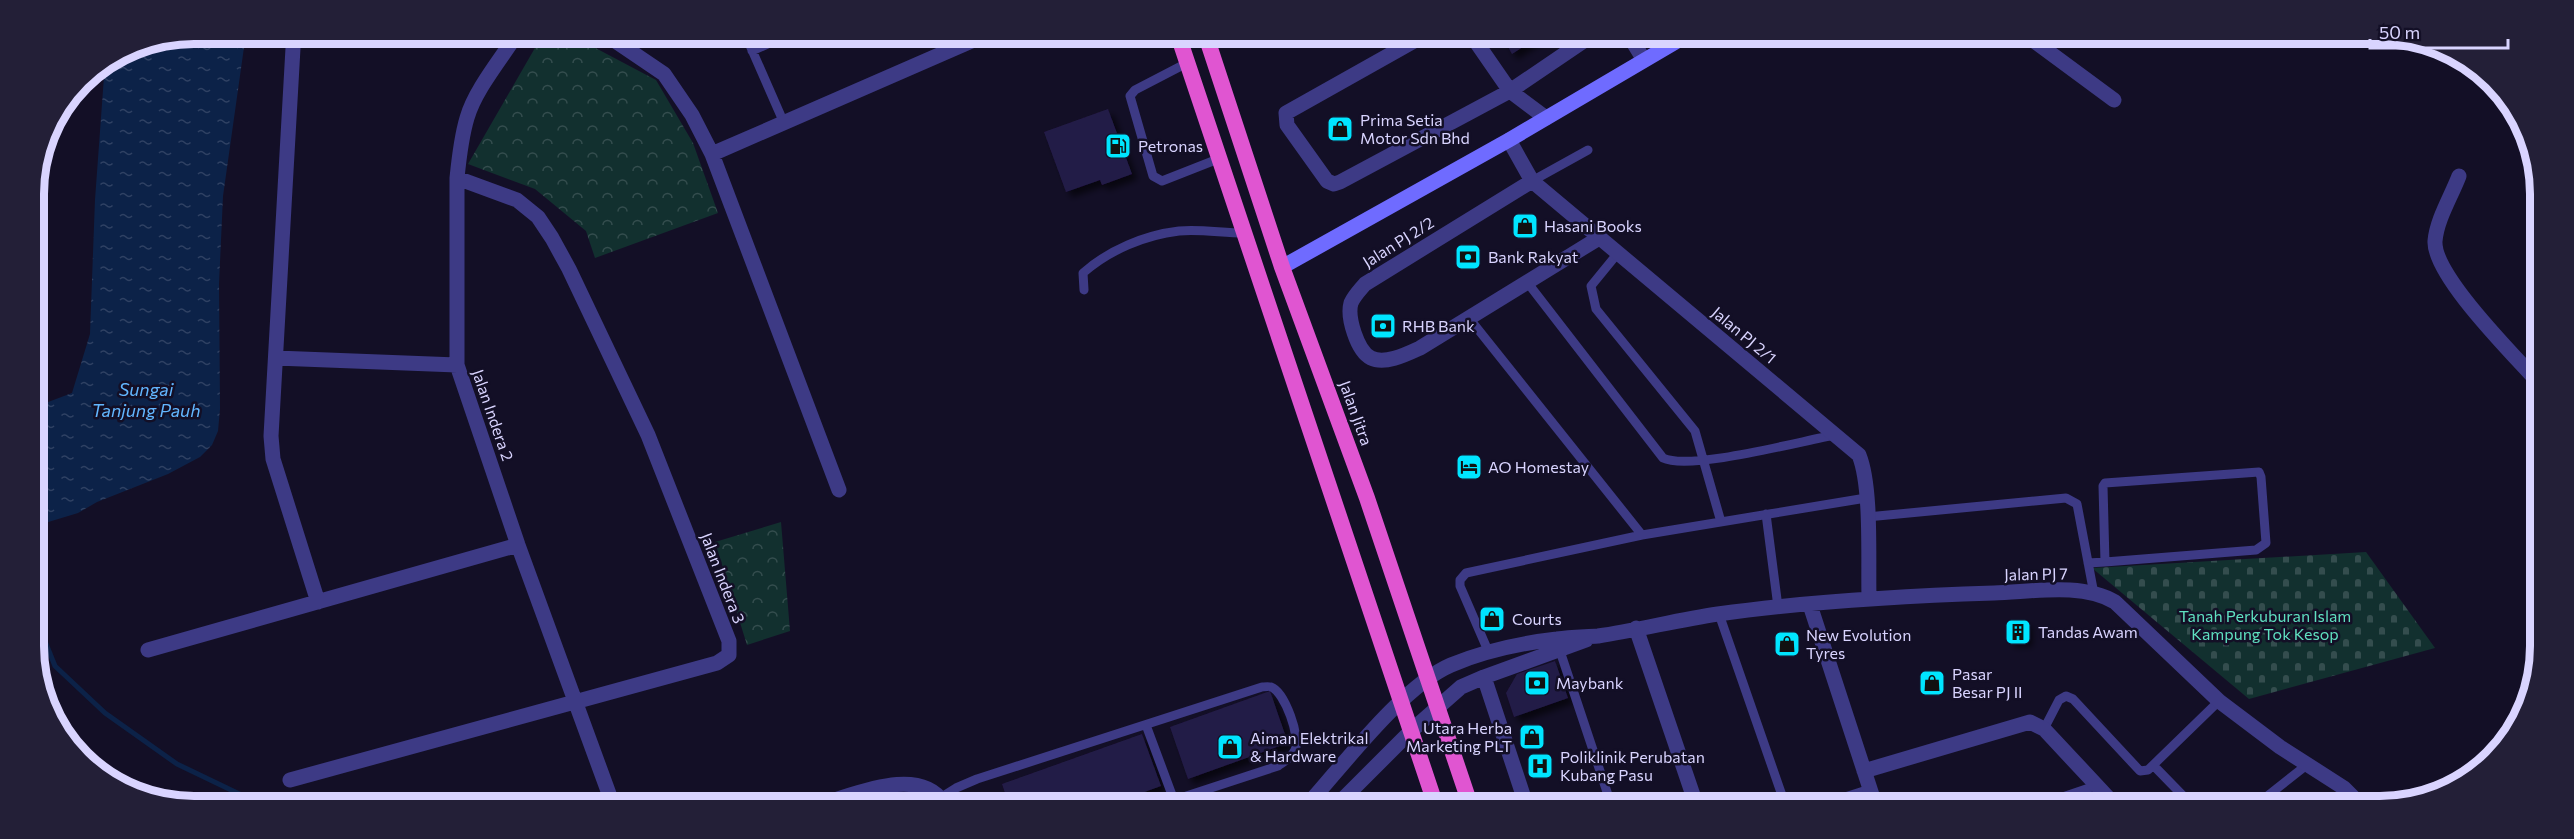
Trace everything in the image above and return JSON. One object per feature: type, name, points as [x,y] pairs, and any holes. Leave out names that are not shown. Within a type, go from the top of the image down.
[{"type":"highway","points":[[1181,44],[1432,795]]},
{"type":"highway","name":"Jalan Jitra","points":[[1208,44],[1282,267],[1367,498],[1467,795]]},
{"type":"main road","points":[[1282,267],[1509,140],[1672,44]]},
{"type":"street","name":"Jalan Indera 2","points":[[510,44],[467,116],[459,151],[457,365],[518,545],[610,796]]},
{"type":"street","points":[[620,44],[664,74],[687,108],[712,154],[839,490]]},
{"type":"street","points":[[949,44],[951,50]]},
{"type":"street","points":[[712,154],[965,44]]},
{"type":"street","points":[[1409,44],[1286,113],[1287,125],[1327,181],[1334,184],[1340,182],[1510,91],[1579,44]]},
{"type":"street","points":[[1478,44],[1510,91],[1546,118]]},
{"type":"street","points":[[1634,44],[1644,60]]},
{"type":"street","points":[[2038,44],[2114,100]]},
{"type":"street","points":[[293,48],[272,436],[273,459],[318,602]]},
{"type":"street","name":"Jalan PJ 2/1","points":[[1509,140],[1532,181],[1858,455],[1863,466],[1866,498],[1869,597]]},
{"type":"street","points":[[2459,176],[2438,229],[2435,244],[2438,258],[2452,284],[2530,373]]},
{"type":"street","name":"Jalan Indera 3","points":[[290,780],[717,663],[729,654],[729,641],[648,435],[552,238],[538,217],[517,200],[457,178]]},
{"type":"street","name":"Jalan PJ 2/2","points":[[1532,181],[1374,277],[1357,294],[1352,302],[1350,322],[1362,350],[1370,358],[1378,360],[1404,355],[1420,348],[1599,238]]},
{"type":"street","points":[[276,358],[457,365]]},
{"type":"street","points":[[148,650],[518,545]]},
{"type":"street","name":"Jalan PJ 7","points":[[1597,636],[1719,614],[1869,597],[2053,591],[2105,596],[2124,609],[2219,701],[2280,747],[2344,788],[2351,795]]},
{"type":"street","points":[[1810,605],[1872,795]]},
{"type":"street","points":[[1636,628],[1693,795]]},
{"type":"street","points":[[1316,795],[1402,702],[1428,678],[1450,665],[1489,653],[1556,639],[1597,636]]},
{"type":"street","points":[[1347,795],[1411,731],[1461,687],[1597,636]]},
{"type":"street","points":[[1484,677],[1523,795]]},
{"type":"street","points":[[1864,771],[2023,722],[2035,723],[2044,729],[2105,795]]},
{"type":"street","points":[[851,796],[893,784],[912,784],[935,796]]},
{"type":"lane","points":[[749,44],[784,123]]},
{"type":"lane","points":[[752,51],[767,44]]},
{"type":"lane","points":[[1187,63],[1134,90],[1130,96],[1153,176],[1162,181],[1218,159]]},
{"type":"lane","points":[[1532,181],[1588,150]]},
{"type":"lane","points":[[1084,290],[1083,273],[1097,260],[1156,235],[1182,231],[1244,234]]},
{"type":"lane","points":[[1618,253],[1591,286],[1593,302],[1607,325],[1691,425],[1705,460],[1721,522]]},
{"type":"lane","points":[[1527,282],[1664,458],[1679,462],[1705,460],[1835,435]]},
{"type":"lane","points":[[1469,318],[1642,535]]},
{"type":"lane","points":[[2088,563],[2105,562],[2256,550],[2266,543],[2259,472],[2105,483],[2103,486],[2105,562]]},
{"type":"lane","points":[[1489,653],[1460,586],[1460,580],[1466,573],[1642,535],[1866,498]]},
{"type":"lane","points":[[1867,518],[2066,498],[2077,504],[2094,594]]},
{"type":"lane","points":[[1766,514],[1778,608]]},
{"type":"lane","points":[[1719,614],[1782,795]]},
{"type":"lane","points":[[1560,651],[1608,795]]},
{"type":"lane","points":[[947,796],[956,788],[977,779],[1271,686],[1285,700],[1297,738],[1296,748],[1290,758],[1278,766],[1191,796]]},
{"type":"lane","points":[[2044,729],[2059,700],[2066,696],[2073,699],[2140,771],[2148,770],[2219,701]]},
{"type":"lane","points":[[1146,725],[1170,796]]},
{"type":"lane","points":[[2269,795],[2308,764]]},
{"type":"lane","points":[[2154,766],[2182,795]]},
{"type":"lane","points":[[2068,795],[2095,786]]},
{"type":"lane","points":[[1850,795],[1870,789]]},
{"type":"green space","points":[[537,44],[588,44],[656,80],[693,143],[718,213],[595,258],[586,231],[535,189],[468,164]]},
{"type":"green space","points":[[781,522],[790,631],[747,645],[715,542]]},
{"type":"green space","name":"Tanah Perkuburan Islam Kampung Tok Kesop","points":[[2366,552],[2435,648],[2249,699],[2092,568]]},
{"type":"water","name":"Sungai Tanjung Pauh","points":[[244,44],[223,196],[219,284],[220,409],[218,431],[212,445],[200,457],[168,474],[97,502],[78,513],[44,523],[44,404],[72,393],[90,334],[95,200],[104,74],[136,55],[165,46]]},
{"type":"building","points":[[1506,44],[1528,44],[1512,54]]},
{"type":"building","points":[[1108,109],[1132,174],[1102,185],[1100,180],[1066,192],[1044,132]]},
{"type":"building","name":"Tandas Awam","points":[[2027,621],[2027,641],[2009,642],[2009,622]]},
{"type":"building","name":"Maybank","points":[[1555,661],[1568,698],[1514,717],[1506,693],[1517,674]]},
{"type":"building","points":[[1270,691],[1288,743],[1188,779],[1170,727]]},
{"type":"building","points":[[1142,734],[1161,786],[1135,796],[1006,796],[1002,784]]},
{"type":"waterway","points":[[44,639],[55,666],[105,713],[177,764],[244,796]]},
{"type":"place","name":"Prima Setia Motor Sdn Bhd","points":[[1340,129]]},
{"type":"place","name":"Petronas","points":[[1118,146]]},
{"type":"place","name":"Hasani Books","points":[[1525,226]]},
{"type":"place","name":"Bank Rakyat","points":[[1468,257]]},
{"type":"place","name":"RHB Bank","points":[[1383,326]]},
{"type":"place","name":"AO Homestay","points":[[1469,467]]},
{"type":"place","name":"Courts","points":[[1492,619]]},
{"type":"place","name":"Tandas Awam","points":[[2018,632]]},
{"type":"place","name":"New Evolution Tyres","points":[[1787,644]]},
{"type":"place","name":"Maybank","points":[[1537,683]]},
{"type":"place","name":"Pasar Besar PJ II","points":[[1932,683]]},
{"type":"place","name":"Utara Herba Marketing PLT","points":[[1532,737]]},
{"type":"place","name":"Aiman Elektrikal & Hardware","points":[[1230,747]]},
{"type":"place","name":"Poliklinik Perubatan Kubang Pasu","points":[[1540,766]]}]
